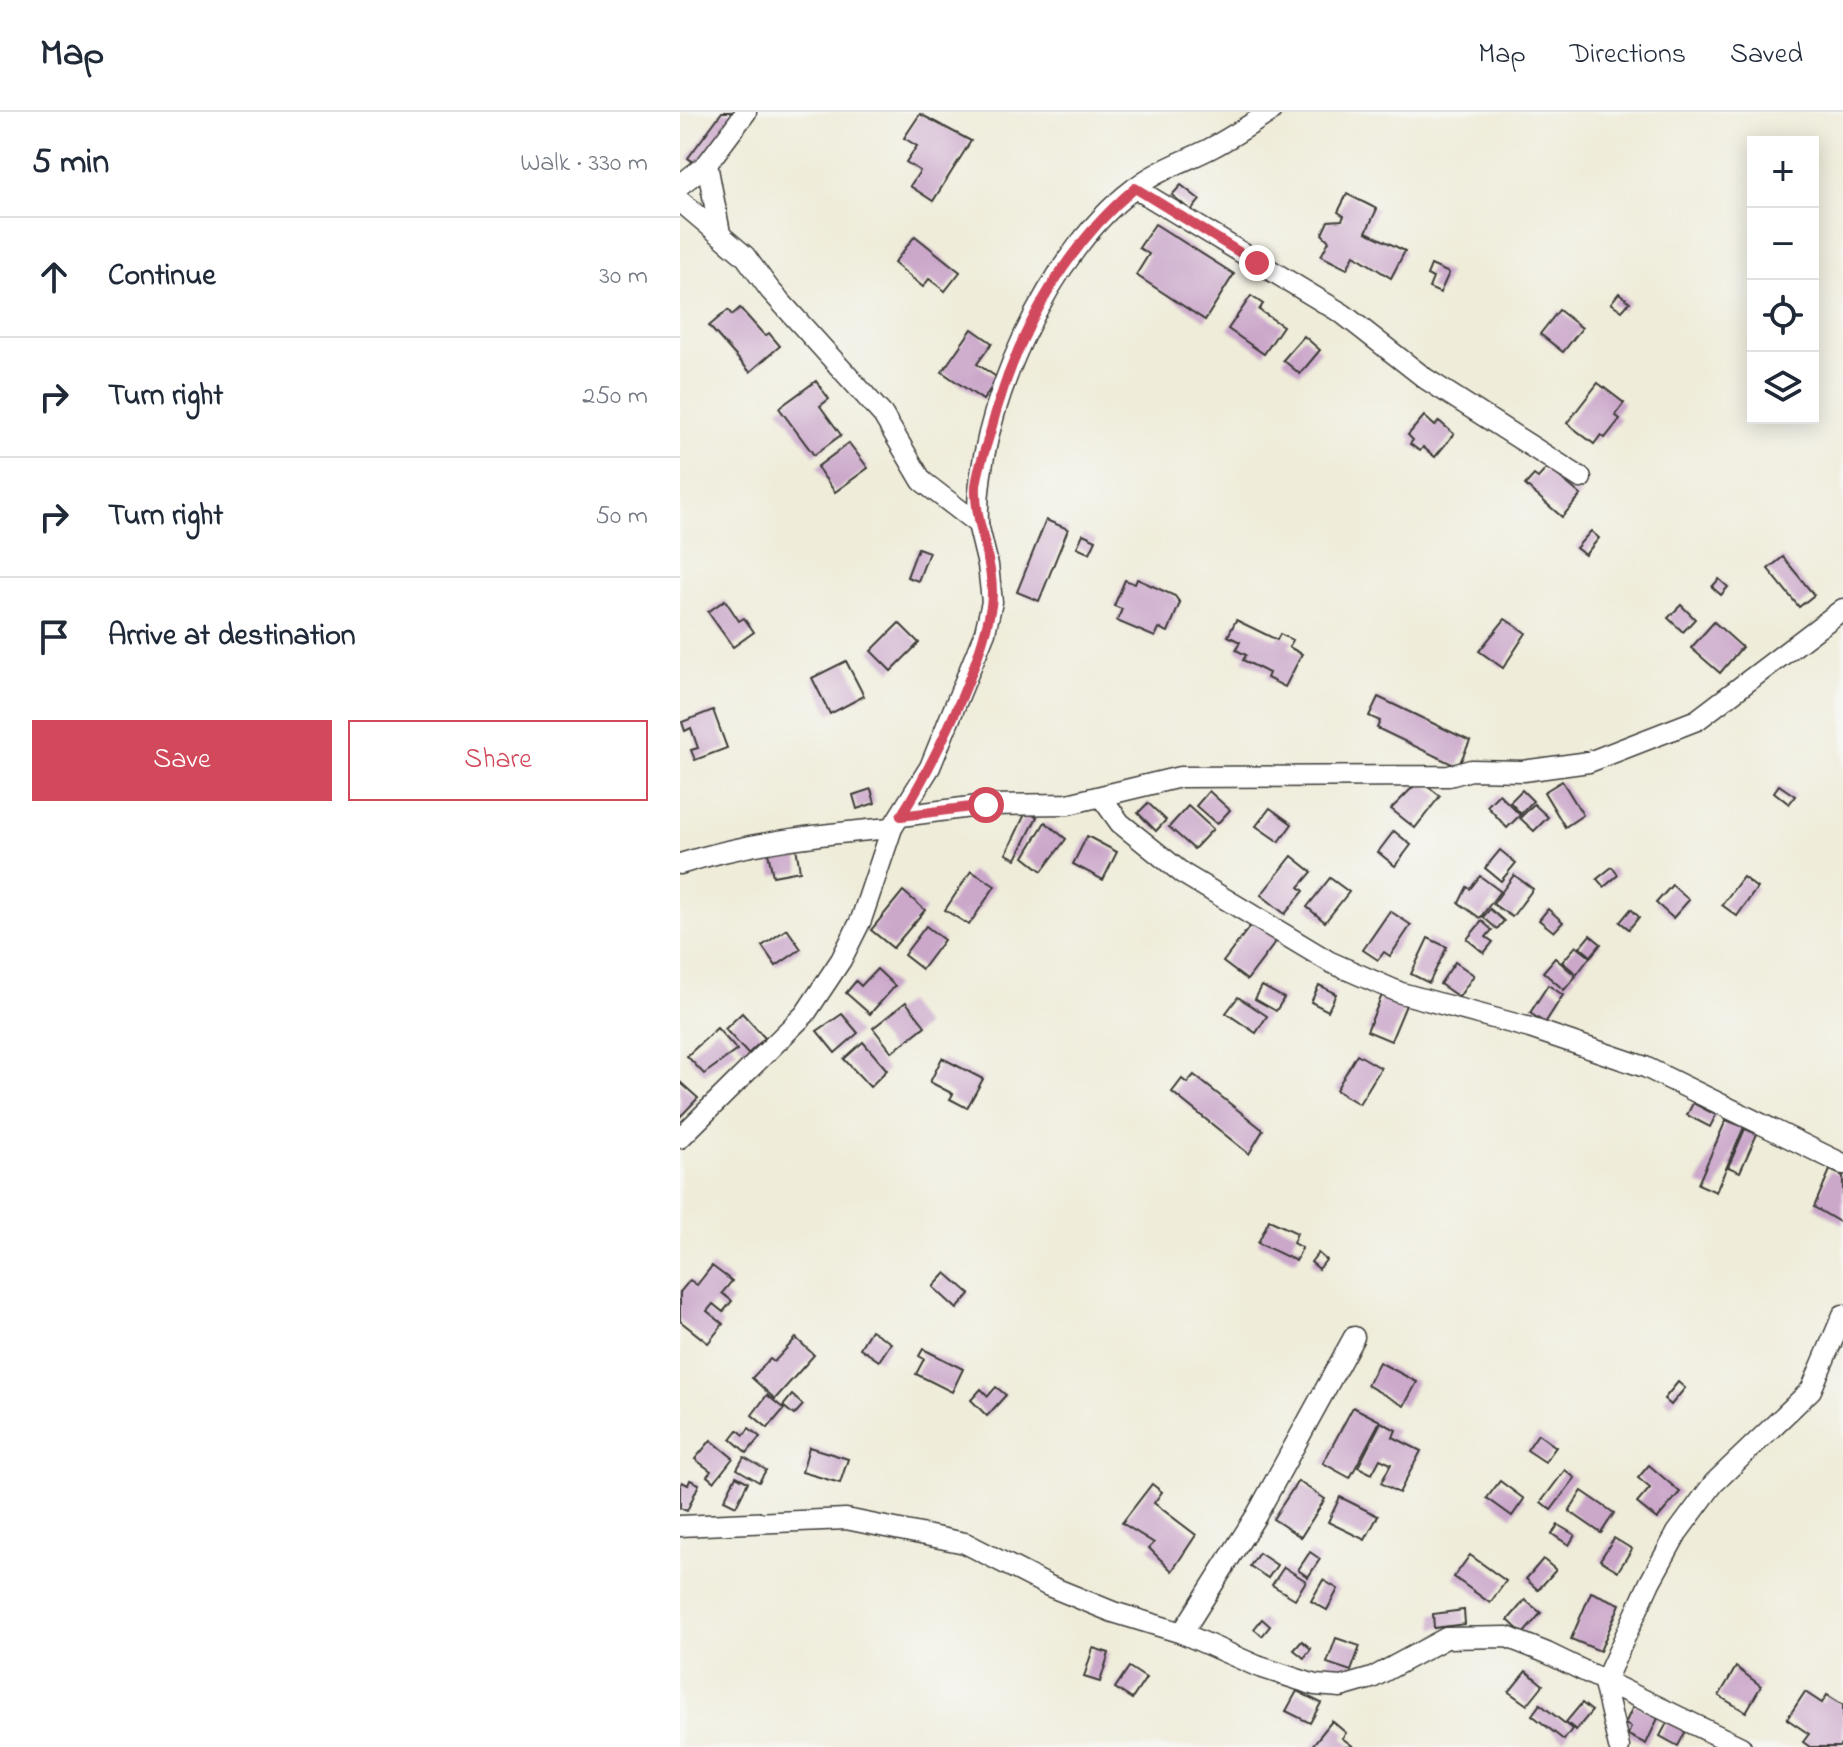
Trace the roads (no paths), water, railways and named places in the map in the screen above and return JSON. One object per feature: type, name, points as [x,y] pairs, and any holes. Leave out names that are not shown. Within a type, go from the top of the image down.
[{"type":"street","points":[[680,185],[707,164],[746,112]]},
{"type":"street","points":[[680,1138],[805,1014],[841,960],[861,920],[897,822],[930,767],[985,632],[992,602],[988,565],[978,524],[976,484],[996,407],[1021,342],[1044,296],[1080,243],[1135,188],[1270,112]]},
{"type":"street","points":[[707,164],[720,233]]},
{"type":"street","points":[[1135,188],[1343,314],[1426,379],[1581,478]]},
{"type":"street","points":[[680,201],[745,256],[770,290],[883,415],[922,481],[978,524]]},
{"type":"street","points":[[680,864],[737,846],[986,805],[1068,804],[1180,777],[1449,776],[1471,770],[1523,771],[1589,762],[1697,720],[1843,609]]},
{"type":"street","points":[[1102,798],[1120,823],[1182,873],[1330,962],[1401,993],[1530,1028],[1645,1067],[1843,1164]]},
{"type":"street","points":[[1619,1747],[1604,1683],[1677,1533],[1742,1453],[1801,1403],[1817,1377],[1843,1315]]},
{"type":"street","points":[[1182,1633],[1256,1516],[1354,1337]]},
{"type":"street","points":[[680,1526],[846,1519],[965,1543],[1062,1591],[1113,1612],[1182,1633],[1257,1666],[1315,1685],[1341,1687],[1362,1681],[1446,1638],[1482,1635],[1507,1637],[1547,1653],[1741,1747]]}]
